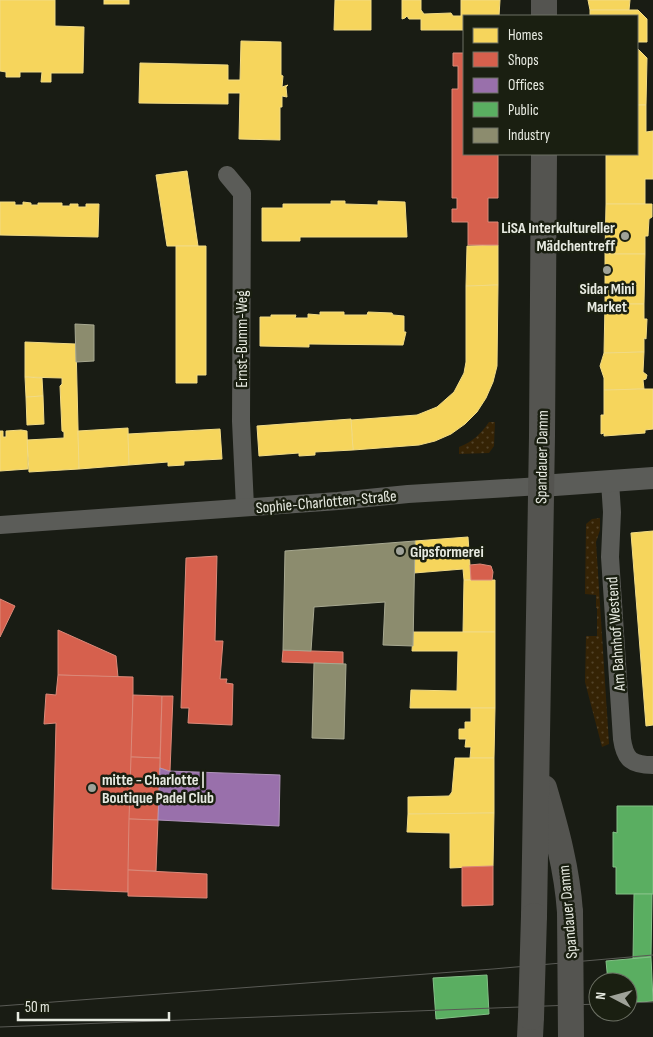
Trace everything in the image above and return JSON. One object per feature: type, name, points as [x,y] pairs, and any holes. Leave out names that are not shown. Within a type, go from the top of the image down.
[{"type":"main road","points":[[544,0],[544,15]]},
{"type":"main road","name":"Spandauer Damm","points":[[530,1037],[537,761],[544,155]]},
{"type":"main road","name":"Spandauer Damm","points":[[537,761],[561,848],[568,886],[571,1037]]},
{"type":"street","name":"Ernst-Bumm-Weg","points":[[227,175],[242,193],[241,421],[245,507]]},
{"type":"street","name":"Sophie-Charlotten-Straße","points":[[0,525],[408,494],[653,478]]},
{"type":"street","name":"Am Bahnhof Westend","points":[[610,482],[612,512],[610,557],[624,750],[630,760],[639,765],[653,765]]},
{"type":"shaded area","points":[[489,422],[495,422],[494,446],[489,453],[459,454],[459,447],[476,437]]},
{"type":"shaded area","points":[[600,518],[600,530],[596,542],[609,744],[602,747],[585,682],[586,636],[597,636],[596,595],[585,594],[586,524],[592,519]]},
{"type":"building: Homes","points":[[0,0],[55,0],[55,26],[84,27],[83,73],[51,73],[51,82],[41,82],[42,72],[20,72],[20,77],[6,77],[6,72],[0,71]]},
{"type":"building: Homes","points":[[104,0],[129,0],[129,4],[104,4]]},
{"type":"building: Homes","points":[[335,0],[371,0],[371,30],[334,30]]},
{"type":"building: Homes","points":[[402,0],[421,0],[421,10],[424,14],[451,13],[453,16],[461,16],[461,0],[500,0],[499,15],[463,15],[463,30],[421,30],[421,19],[409,19],[407,16],[402,19]]},
{"type":"building: Homes","points":[[588,0],[630,0],[629,10],[590,10]]},
{"type":"building: Homes","points":[[590,10],[638,10],[647,19],[647,42],[638,42],[638,15],[590,15]]},
{"type":"building: Homes","points":[[241,41],[281,42],[282,87],[288,85],[286,87],[287,97],[282,96],[282,107],[280,107],[280,140],[239,139],[240,93],[228,93],[228,104],[139,103],[140,63],[228,65],[228,80],[240,80]]},
{"type":"building: Homes","points":[[638,49],[647,58],[646,105],[638,105]]},
{"type":"building: Homes","points":[[638,105],[646,105],[646,132],[653,131],[653,179],[645,179],[645,204],[606,204],[606,155],[638,155]]},
{"type":"building: Homes","points":[[187,171],[198,246],[167,246],[156,175]]},
{"type":"building: Homes","points":[[331,201],[345,201],[345,204],[378,205],[378,201],[405,202],[407,237],[300,237],[300,241],[262,241],[262,208],[283,208],[283,204],[331,204]]},
{"type":"building: Homes","points":[[0,202],[15,202],[15,205],[23,205],[23,202],[31,203],[31,205],[38,205],[38,203],[62,203],[62,206],[78,204],[78,207],[86,207],[86,204],[99,204],[98,237],[0,235]]},
{"type":"building: Homes","points":[[606,204],[652,204],[652,217],[649,219],[648,236],[645,236],[645,254],[605,254]]},
{"type":"building: Homes","points":[[498,245],[498,285],[466,286],[467,246]]},
{"type":"building: Homes","points":[[176,246],[206,246],[206,375],[197,375],[197,383],[176,383]]},
{"type":"building: Homes","points":[[605,254],[645,254],[644,304],[605,304]]},
{"type":"building: Homes","points":[[498,285],[497,366],[493,382],[477,412],[451,434],[435,441],[419,445],[353,450],[351,420],[417,415],[437,407],[454,392],[464,373],[466,362],[466,286]]},
{"type":"building: Homes","points":[[605,304],[644,304],[644,319],[647,319],[644,352],[604,353]]},
{"type":"building: Homes","points":[[320,312],[344,312],[344,315],[367,315],[368,312],[392,313],[393,315],[404,316],[404,332],[406,332],[403,345],[309,344],[309,347],[260,346],[260,317],[296,315],[295,318],[308,318],[308,314],[320,315]]},
{"type":"building: Homes","points":[[25,342],[76,344],[79,469],[29,472],[27,440],[64,438],[64,432],[62,431],[60,386],[62,378],[25,377]]},
{"type":"building: Homes","points":[[644,352],[643,372],[647,375],[646,379],[643,380],[644,389],[604,390],[604,378],[600,366],[604,353]]},
{"type":"building: Homes","points":[[25,377],[42,378],[43,396],[26,397]]},
{"type":"building: Homes","points":[[653,389],[653,429],[645,430],[645,433],[604,436],[604,433],[601,434],[601,415],[604,415],[604,390]]},
{"type":"building: Homes","points":[[43,396],[44,424],[27,425],[26,397]]},
{"type":"building: Homes","points":[[351,419],[353,450],[315,452],[315,455],[299,456],[299,453],[259,456],[257,426]]},
{"type":"building: Homes","points":[[128,428],[129,465],[79,469],[78,431]]},
{"type":"building: Homes","points":[[220,429],[222,459],[184,461],[184,465],[168,466],[168,462],[129,465],[128,434]]},
{"type":"building: Homes","points":[[0,431],[3,431],[3,437],[6,437],[6,431],[27,431],[28,469],[0,471]]},
{"type":"building: Homes","points":[[653,531],[653,725],[646,726],[631,533]]},
{"type":"building: Homes","points":[[468,537],[471,580],[464,580],[463,569],[414,573],[415,541]]},
{"type":"building: Homes","points":[[464,580],[495,580],[495,632],[463,632]]},
{"type":"building: Homes","points":[[413,632],[495,632],[495,708],[410,708],[411,690],[457,691],[458,651],[412,651]]},
{"type":"building: Homes","points":[[471,708],[495,708],[494,758],[470,758],[471,747],[465,747],[466,739],[459,739],[459,729],[465,729],[465,722],[471,722]]},
{"type":"building: Homes","points":[[455,758],[494,758],[494,813],[408,814],[408,797],[449,796],[452,792]]},
{"type":"building: Homes","points":[[494,813],[493,866],[450,868],[450,833],[407,832],[408,814]]},
{"type":"building: Shops","points":[[453,53],[463,53],[463,155],[498,155],[498,198],[488,198],[488,222],[498,222],[498,245],[468,245],[468,222],[452,222],[452,209],[457,209],[457,198],[452,198],[452,89],[458,89],[458,66],[453,66]]},
{"type":"building: Shops","points":[[217,556],[215,641],[223,641],[220,679],[227,679],[226,683],[233,684],[232,725],[188,723],[189,708],[181,708],[186,558]]},
{"type":"building: Shops","points":[[470,565],[491,566],[493,572],[492,580],[471,580]]},
{"type":"building: Shops","points":[[0,599],[15,606],[0,637]]},
{"type":"building: Shops","points":[[58,630],[116,656],[118,677],[58,675]]},
{"type":"building: Shops","points":[[283,650],[343,652],[343,664],[282,662]]},
{"type":"building: Shops","name":"mitte - Charlotte | Boutique Padel Club","points":[[58,675],[133,677],[128,892],[52,889],[56,723],[44,724],[46,694],[56,695]]},
{"type":"building: Shops","points":[[133,695],[162,696],[160,758],[131,757]]},
{"type":"building: Shops","points":[[162,696],[173,696],[170,771],[160,768]]},
{"type":"building: Shops","points":[[131,757],[160,758],[158,820],[129,819]]},
{"type":"building: Shops","points":[[129,819],[158,820],[156,871],[128,870]]},
{"type":"building: Shops","points":[[493,866],[493,905],[462,906],[462,867]]},
{"type":"building: Shops","points":[[128,870],[207,874],[207,898],[128,896]]},
{"type":"building: Offices","points":[[160,768],[168,771],[280,775],[279,826],[158,820]]},
{"type":"building: Public","points":[[617,806],[653,806],[653,894],[616,894],[616,867],[613,867],[613,832],[617,833]]},
{"type":"building: Public","points":[[634,894],[652,894],[651,957],[633,959]]},
{"type":"building: Public","points":[[651,957],[653,1001],[638,1002],[638,972],[607,972],[606,961]]},
{"type":"building: Public","points":[[487,975],[489,1014],[436,1019],[433,978]]},
{"type":"building: Industry","points":[[75,324],[94,325],[94,361],[76,362]]},
{"type":"building: Industry","name":"Gipsformerei","points":[[415,541],[413,646],[383,645],[385,602],[314,607],[311,651],[283,650],[285,551]]},
{"type":"building: Industry","points":[[314,663],[346,664],[344,739],[312,738]]},
{"type":"tram line","points":[[0,1006],[653,955]]},
{"type":"tram line","points":[[638,1003],[653,1002]]},
{"type":"tram line","points":[[0,1027],[588,1004]]},
{"type":"place","name":"LiSA Interkultureller Mädchentreff","points":[[625,236]]},
{"type":"place","name":"Sidar Mini Market","points":[[607,270]]},
{"type":"place","name":"Gipsformerei","points":[[400,551]]},
{"type":"place","name":"mitte - Charlotte | Boutique Padel Club","points":[[92,788]]}]
